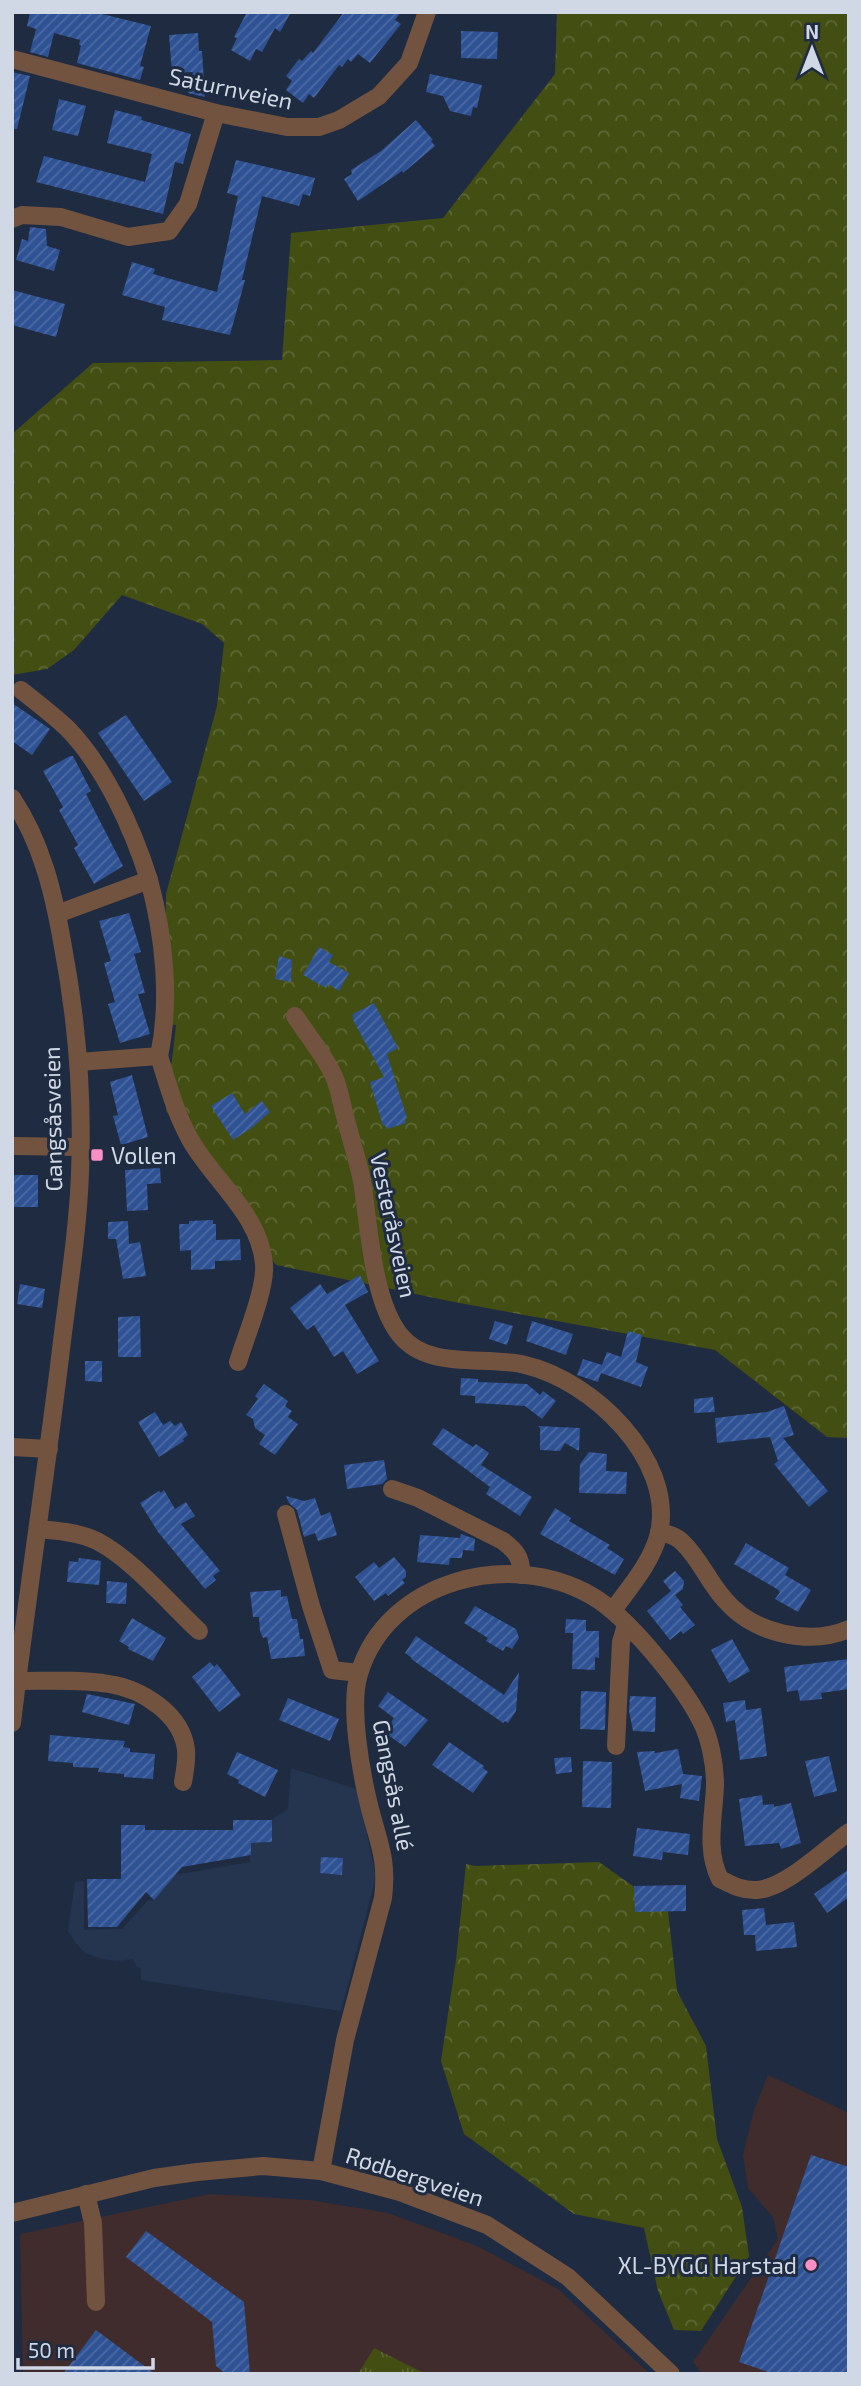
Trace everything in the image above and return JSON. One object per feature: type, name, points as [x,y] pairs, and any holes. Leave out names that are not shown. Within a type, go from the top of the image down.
[{"type":"street","name":"Saturnveien","points":[[12,59],[216,113],[287,127],[319,127],[340,120],[379,96],[409,63],[427,12]]},
{"type":"street","points":[[12,219],[22,215],[61,217],[128,237],[169,231],[188,204],[216,113]]},
{"type":"street","points":[[20,690],[69,730],[88,755],[131,830],[149,880],[157,915],[163,967],[163,1036],[159,1056],[174,1104],[192,1143],[243,1212],[261,1247],[263,1281],[239,1362]]},
{"type":"street","name":"Gangsåsveien","points":[[12,798],[33,834],[57,914],[67,969],[78,1062],[80,1147],[77,1214],[49,1449],[13,1712]]},
{"type":"street","points":[[57,914],[149,880]]},
{"type":"street","name":"Vesteråsveien","points":[[295,1016],[335,1078],[362,1180],[381,1292],[389,1318],[400,1335],[414,1347],[432,1355],[450,1359],[524,1364],[552,1373],[594,1400],[615,1418],[645,1458],[659,1499],[659,1532],[643,1569],[613,1610]]},
{"type":"street","points":[[78,1062],[159,1056]]},
{"type":"street","points":[[12,1146],[80,1147]]},
{"type":"street","points":[[12,1447],[49,1449]]},
{"type":"street","points":[[392,1489],[418,1498],[503,1541],[514,1549],[522,1561],[521,1575]]},
{"type":"street","points":[[286,1514],[332,1670],[359,1673]]},
{"type":"street","points":[[38,1529],[79,1535],[112,1550],[199,1631]]},
{"type":"street","points":[[659,1532],[672,1535],[683,1542],[726,1602],[766,1629],[811,1636],[831,1636],[849,1629]]},
{"type":"street","name":"Gangsås allé","points":[[321,2171],[345,2040],[383,1898],[385,1878],[381,1843],[365,1783],[356,1721],[355,1691],[359,1673],[375,1640],[407,1606],[427,1593],[472,1576],[521,1575],[571,1587],[591,1595],[613,1610],[670,1675],[702,1721],[713,1759],[715,1782],[712,1847],[713,1861],[720,1879],[747,1889],[767,1888],[790,1876],[849,1832]]},
{"type":"street","points":[[617,1746],[621,1642],[626,1625]]},
{"type":"street","points":[[18,1681],[108,1683],[131,1689],[150,1700],[169,1715],[181,1732],[187,1763],[183,1782]]},
{"type":"street","name":"Rødbergveien","points":[[12,2213],[154,2178],[197,2172],[262,2166],[321,2171],[400,2192],[487,2225],[568,2277],[671,2374]]},
{"type":"street","points":[[86,2194],[93,2223],[96,2302]]},
{"type":"shaded area","points":[[291,1768],[357,1789],[376,1877],[341,2011],[141,1980],[141,1968],[137,1967],[133,1959],[102,1959],[85,1953],[75,1942],[68,1931],[75,1882],[84,1881],[84,1930],[122,1929],[148,1900],[153,1901],[174,1875],[250,1862],[250,1843],[272,1842],[271,1820],[288,1809]]},
{"type":"shaded area","points":[[768,2075],[849,2113],[849,2374],[702,2374],[693,2362],[778,2239],[773,2217],[748,2188],[743,2155],[754,2110]]},
{"type":"shaded area","points":[[210,2194],[309,2200],[388,2213],[477,2246],[558,2289],[650,2374],[23,2374],[20,2234]]},
{"type":"green space","points":[[557,12],[849,12],[849,1438],[827,1437],[715,1350],[454,1302],[276,1265],[166,1111],[176,1025],[164,1024],[166,894],[217,706],[224,643],[202,624],[122,595],[74,650],[47,669],[12,675],[12,434],[93,363],[282,360],[291,233],[443,218],[555,74]]},
{"type":"green space","points":[[599,1862],[668,1911],[677,1991],[706,2046],[717,2139],[742,2207],[749,2256],[701,2331],[674,2330],[658,2291],[644,2228],[574,2214],[464,2134],[441,2061],[456,1960],[466,1864],[475,1866]]},
{"type":"green space","points":[[374,2348],[426,2374],[358,2374]]},
{"type":"building","points":[[30,12],[94,12],[151,26],[140,66],[144,67],[140,80],[77,63],[80,40],[54,33],[48,57],[30,52],[36,29],[27,26]]},
{"type":"building","points":[[247,12],[291,12],[280,32],[275,28],[262,52],[256,49],[250,61],[231,50],[237,38],[234,37]]},
{"type":"building","points":[[344,12],[401,12],[395,20],[401,24],[370,63],[358,54],[351,62],[348,59],[342,67],[339,65],[314,98],[309,94],[303,103],[286,90],[292,81],[286,76],[299,59],[302,61],[311,51],[313,53]]},
{"type":"building","points":[[461,31],[498,32],[497,59],[461,58]]},
{"type":"building","points":[[198,33],[205,97],[188,93],[193,72],[172,73],[169,35]]},
{"type":"building","points":[[12,72],[30,76],[17,129],[12,129]]},
{"type":"building","points":[[430,74],[482,85],[477,108],[473,107],[471,116],[450,111],[443,96],[426,92]]},
{"type":"building","points":[[59,99],[86,106],[78,136],[52,130]]},
{"type":"building","points":[[115,110],[191,134],[183,164],[175,162],[163,214],[36,182],[44,156],[145,182],[152,154],[107,143]]},
{"type":"building","points":[[416,120],[435,146],[403,173],[402,171],[358,201],[344,179],[352,174],[351,170],[381,151]]},
{"type":"building","points":[[236,160],[315,178],[310,196],[303,194],[299,206],[262,196],[242,280],[245,280],[230,335],[162,320],[165,307],[122,295],[132,262],[155,269],[153,274],[217,292],[238,196],[227,193]]},
{"type":"building","points":[[30,227],[46,229],[47,246],[60,250],[54,271],[16,260],[22,239],[28,241]]},
{"type":"building","points":[[12,290],[65,304],[56,337],[12,325]]},
{"type":"building","points":[[12,703],[50,729],[32,755],[12,741]]},
{"type":"building","points":[[126,715],[172,782],[144,801],[98,733]]},
{"type":"building","points":[[73,756],[91,791],[86,794],[123,866],[94,884],[74,848],[78,845],[59,810],[63,807],[43,771]]},
{"type":"building","points":[[129,913],[141,952],[134,954],[145,993],[138,994],[150,1034],[120,1043],[108,1004],[115,1002],[104,963],[111,961],[99,921]]},
{"type":"building","points":[[319,947],[333,955],[329,962],[349,973],[339,991],[328,984],[326,988],[303,975]]},
{"type":"building","points":[[279,956],[292,960],[291,982],[275,979]]},
{"type":"building","points":[[374,1003],[398,1048],[387,1054],[407,1118],[406,1123],[387,1129],[383,1126],[370,1082],[384,1077],[353,1020],[353,1014]]},
{"type":"building","points":[[132,1075],[148,1137],[121,1145],[113,1116],[118,1115],[110,1082]]},
{"type":"building","points":[[232,1093],[245,1114],[262,1101],[270,1112],[233,1140],[211,1106]]},
{"type":"building","points":[[160,1168],[161,1183],[147,1184],[148,1210],[127,1211],[125,1170]]},
{"type":"building","points":[[12,1175],[38,1175],[38,1207],[12,1207]]},
{"type":"building","points":[[213,1220],[213,1224],[216,1224],[216,1240],[240,1239],[241,1260],[215,1261],[215,1269],[191,1270],[191,1250],[180,1251],[179,1224]]},
{"type":"building","points":[[128,1221],[129,1244],[140,1242],[146,1276],[123,1279],[116,1239],[108,1239],[108,1222]]},
{"type":"building","points":[[360,1275],[368,1292],[345,1305],[379,1361],[357,1374],[343,1351],[334,1357],[314,1325],[307,1330],[290,1308],[320,1284],[327,1294]]},
{"type":"building","points":[[20,1284],[45,1289],[42,1308],[17,1304]]},
{"type":"building","points":[[140,1316],[141,1357],[118,1357],[118,1317]]},
{"type":"building","points":[[495,1321],[513,1326],[507,1345],[489,1339]]},
{"type":"building","points":[[532,1321],[573,1334],[566,1355],[526,1341]]},
{"type":"building","points":[[628,1331],[642,1335],[636,1362],[648,1367],[641,1387],[601,1373],[598,1382],[577,1375],[583,1359],[602,1365],[607,1352],[621,1357]]},
{"type":"building","points":[[85,1361],[102,1361],[102,1382],[85,1381]]},
{"type":"building","points":[[461,1378],[478,1379],[478,1382],[527,1384],[540,1395],[543,1391],[556,1401],[542,1419],[525,1406],[475,1403],[475,1396],[460,1395]]},
{"type":"building","points":[[264,1384],[288,1401],[285,1406],[292,1411],[288,1417],[298,1424],[275,1455],[259,1444],[265,1435],[255,1428],[253,1419],[246,1415],[258,1399],[255,1396]]},
{"type":"building","points":[[713,1397],[715,1412],[694,1413],[694,1399]]},
{"type":"building","points":[[784,1406],[794,1435],[783,1438],[828,1491],[809,1507],[774,1464],[778,1461],[770,1437],[717,1443],[715,1418],[767,1412]]},
{"type":"building","points":[[155,1412],[163,1425],[170,1421],[175,1426],[181,1422],[188,1435],[184,1441],[159,1457],[138,1422]]},
{"type":"building","points":[[538,1426],[580,1428],[579,1451],[565,1443],[560,1451],[540,1450]]},
{"type":"building","points":[[443,1428],[473,1447],[476,1444],[489,1453],[481,1465],[532,1497],[520,1516],[486,1494],[490,1487],[432,1444]]},
{"type":"building","points":[[589,1452],[607,1454],[606,1471],[627,1472],[626,1494],[579,1493],[580,1464]]},
{"type":"building","points":[[384,1460],[387,1479],[382,1484],[347,1489],[344,1465]]},
{"type":"building","points":[[164,1490],[175,1509],[186,1502],[195,1516],[181,1524],[220,1571],[213,1576],[216,1580],[205,1589],[158,1532],[140,1503]]},
{"type":"building","points":[[286,1496],[304,1501],[315,1498],[321,1516],[330,1512],[337,1535],[318,1541],[315,1533],[304,1537],[297,1510]]},
{"type":"building","points":[[555,1508],[571,1518],[569,1521],[610,1545],[607,1548],[624,1559],[615,1575],[540,1534]]},
{"type":"building","points":[[461,1534],[475,1539],[474,1551],[463,1550],[462,1558],[450,1558],[449,1565],[417,1562],[420,1535],[460,1538]]},
{"type":"building","points":[[746,1543],[789,1568],[785,1575],[811,1590],[798,1612],[775,1599],[780,1592],[777,1589],[734,1564]]},
{"type":"building","points":[[394,1557],[406,1571],[406,1577],[402,1580],[405,1583],[388,1596],[386,1593],[374,1601],[355,1577],[374,1562],[379,1568]]},
{"type":"building","points":[[79,1558],[101,1561],[99,1585],[67,1582],[69,1561],[78,1562]]},
{"type":"building","points":[[675,1571],[684,1581],[683,1589],[675,1595],[683,1605],[680,1607],[695,1625],[670,1640],[647,1611],[671,1591],[663,1581]]},
{"type":"building","points":[[107,1581],[127,1583],[126,1604],[106,1603]]},
{"type":"building","points":[[281,1590],[281,1597],[287,1596],[292,1619],[297,1619],[305,1656],[271,1659],[267,1637],[263,1638],[260,1631],[259,1617],[253,1617],[250,1592]]},
{"type":"building","points":[[475,1606],[516,1629],[519,1638],[512,1649],[506,1646],[503,1651],[464,1623]]},
{"type":"building","points":[[132,1618],[166,1638],[153,1661],[128,1649],[129,1647],[119,1641]]},
{"type":"building","points":[[566,1619],[586,1620],[586,1631],[599,1631],[599,1658],[595,1657],[595,1670],[572,1669],[573,1633],[565,1633]]},
{"type":"building","points":[[416,1636],[504,1695],[519,1672],[516,1711],[508,1723],[503,1723],[411,1659],[405,1653]]},
{"type":"building","points":[[732,1639],[750,1671],[729,1683],[711,1650]]},
{"type":"building","points":[[849,1659],[849,1689],[821,1693],[822,1699],[800,1701],[798,1690],[787,1692],[784,1667]]},
{"type":"building","points":[[210,1662],[214,1667],[217,1664],[241,1695],[219,1712],[192,1677]]},
{"type":"building","points":[[581,1691],[606,1692],[605,1730],[580,1729]]},
{"type":"building","points":[[388,1692],[428,1720],[405,1747],[384,1732],[394,1718],[378,1706]]},
{"type":"building","points":[[87,1694],[135,1704],[129,1725],[82,1712]]},
{"type":"building","points":[[630,1696],[656,1697],[655,1732],[633,1731],[629,1711]]},
{"type":"building","points":[[288,1698],[339,1719],[330,1741],[279,1720]]},
{"type":"building","points":[[745,1700],[746,1710],[761,1708],[767,1756],[740,1760],[735,1720],[726,1722],[723,1703]]},
{"type":"building","points":[[50,1735],[125,1741],[123,1747],[130,1748],[130,1752],[155,1754],[153,1779],[124,1777],[124,1774],[98,1772],[99,1768],[73,1767],[73,1763],[48,1761]]},
{"type":"building","points":[[449,1742],[484,1766],[488,1772],[473,1793],[432,1765]]},
{"type":"building","points":[[678,1749],[683,1774],[702,1776],[699,1801],[680,1798],[682,1784],[645,1791],[637,1752],[655,1753]]},
{"type":"building","points":[[237,1752],[278,1770],[265,1797],[227,1774]]},
{"type":"building","points":[[829,1756],[837,1791],[814,1797],[805,1761]]},
{"type":"building","points":[[571,1757],[572,1772],[556,1774],[554,1758]]},
{"type":"building","points":[[583,1761],[612,1762],[611,1808],[582,1807]]},
{"type":"building","points":[[762,1795],[763,1805],[774,1804],[774,1807],[791,1803],[801,1843],[781,1849],[779,1843],[745,1846],[739,1799]]},
{"type":"building","points":[[233,1820],[272,1820],[272,1842],[251,1843],[251,1855],[182,1867],[154,1900],[146,1892],[117,1927],[88,1927],[87,1879],[121,1879],[121,1825],[145,1825],[145,1830],[233,1830]]},
{"type":"building","points":[[637,1828],[690,1834],[688,1855],[663,1852],[662,1860],[633,1856]]},
{"type":"building","points":[[321,1857],[343,1858],[342,1875],[320,1873]]},
{"type":"building","points":[[849,1869],[849,1897],[827,1913],[814,1894]]},
{"type":"building","points":[[686,1885],[686,1911],[635,1912],[634,1886]]},
{"type":"building","points":[[764,1908],[766,1925],[794,1922],[797,1947],[756,1951],[755,1935],[744,1935],[742,1910]]},
{"type":"building","name":"XL-BYGG Harstad","points":[[811,2155],[849,2167],[849,2374],[774,2374],[739,2362]]},
{"type":"building","points":[[146,2231],[244,2302],[250,2374],[226,2374],[216,2366],[212,2322],[126,2257]]},
{"type":"building","points":[[96,2330],[155,2374],[63,2374]]},
{"type":"place","name":"Vollen","points":[[97,1155]]},
{"type":"place","name":"XL-BYGG Harstad","points":[[811,2265]]}]
